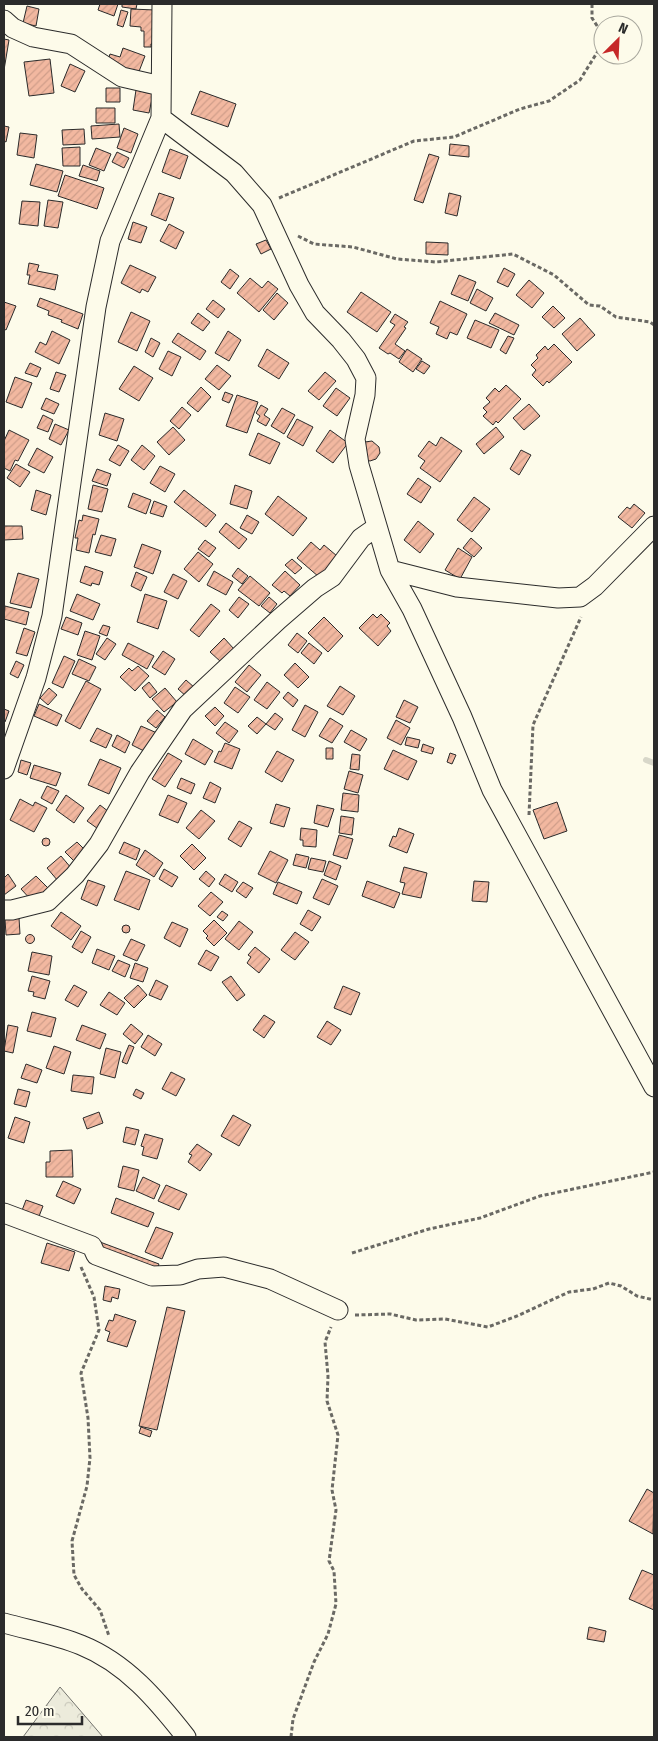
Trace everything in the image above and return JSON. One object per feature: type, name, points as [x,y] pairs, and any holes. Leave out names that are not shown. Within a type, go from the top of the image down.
[{"type":"street","points":[[4,769],[36,678],[52,616],[96,307],[110,241],[161,118],[162,4]]},
{"type":"street","points":[[4,20],[13,28],[33,37],[71,44],[122,76],[161,86]]},
{"type":"street","points":[[161,118],[234,173],[266,214],[299,285],[315,313],[356,359],[366,378],[365,395],[355,439],[359,465],[390,570],[416,618],[462,718],[492,790],[654,1087]]},
{"type":"street","points":[[390,570],[457,587],[558,598],[580,596],[595,586],[654,526]]},
{"type":"street","points":[[4,910],[12,910],[48,901],[75,875],[99,844],[140,772],[183,709],[278,620],[315,588],[332,577],[361,538],[371,531],[379,533]]},
{"type":"street","points":[[4,1213],[79,1240],[92,1246],[96,1255],[152,1276],[180,1275],[198,1269],[224,1267],[270,1279],[338,1310]]},
{"type":"street","points":[[4,1624],[82,1645],[113,1661],[136,1679],[158,1701],[186,1737]]},
{"type":"path","points":[[592,4],[593,20]]},
{"type":"path","points":[[266,214],[414,141],[454,137],[520,109],[548,101],[580,80],[593,59]]},
{"type":"path","points":[[266,214],[314,244],[353,247],[396,259],[436,262],[513,254],[554,275],[589,304],[600,306],[616,318],[650,322],[654,325]]},
{"type":"path","points":[[526,851],[533,725],[595,586]]},
{"type":"path","points":[[352,1253],[429,1229],[480,1218],[540,1196],[654,1172]]},
{"type":"path","points":[[79,1240],[82,1271],[94,1297],[99,1330],[81,1373],[88,1418],[90,1458],[86,1486],[72,1541],[74,1575],[82,1589],[100,1610],[108,1630],[113,1661]]},
{"type":"path","points":[[291,1737],[293,1719],[314,1662],[328,1634],[336,1604],[334,1571],[329,1561],[336,1510],[332,1490],[338,1435],[327,1401],[328,1376],[325,1342],[338,1310],[349,1316],[390,1314],[416,1320],[445,1319],[488,1327],[569,1292],[594,1288],[609,1283],[621,1286],[637,1296],[654,1300]]},
{"type":"green space","points":[[60,1687],[103,1737],[23,1737]]},
{"type":"building","points":[[100,4],[118,4],[114,16],[98,10]]},
{"type":"building","points":[[122,4],[137,4],[136,9],[122,7]]},
{"type":"building","points":[[27,6],[39,9],[36,26],[23,23]]},
{"type":"building","points":[[131,9],[155,10],[155,44],[151,44],[151,47],[144,47],[144,31],[141,31],[141,27],[130,26]]},
{"type":"building","points":[[121,10],[128,12],[123,27],[117,25]]},
{"type":"building","points":[[4,39],[9,40],[4,70]]},
{"type":"building","points":[[123,48],[145,56],[138,74],[117,66],[119,64],[108,60],[110,54],[120,57]]},
{"type":"building","points":[[50,59],[54,93],[29,96],[24,62]]},
{"type":"building","points":[[70,64],[85,71],[75,92],[61,86]]},
{"type":"building","points":[[106,88],[120,88],[120,102],[106,102]]},
{"type":"building","points":[[136,90],[153,94],[149,113],[133,110]]},
{"type":"building","points":[[200,91],[236,104],[228,127],[191,114]]},
{"type":"building","points":[[96,108],[115,108],[115,123],[96,123]]},
{"type":"building","points":[[119,124],[120,137],[92,139],[91,126]]},
{"type":"building","points":[[4,126],[9,127],[6,142],[4,141]]},
{"type":"building","points":[[124,128],[138,134],[131,153],[117,148]]},
{"type":"building","points":[[84,129],[85,144],[63,145],[62,130]]},
{"type":"building","points":[[20,133],[37,135],[34,158],[17,155]]},
{"type":"building","points":[[450,144],[469,146],[469,157],[449,155]]},
{"type":"building","points":[[80,147],[80,166],[63,166],[62,148]]},
{"type":"building","points":[[96,148],[111,154],[104,171],[89,165]]},
{"type":"building","points":[[170,149],[188,156],[180,179],[162,172]]},
{"type":"building","points":[[117,152],[129,158],[124,168],[112,162]]},
{"type":"building","points":[[429,154],[439,157],[423,203],[414,200]]},
{"type":"building","points":[[36,164],[63,171],[57,192],[30,185]]},
{"type":"building","points":[[83,165],[100,171],[97,181],[79,176]]},
{"type":"building","points":[[65,175],[104,188],[97,209],[58,196]]},
{"type":"building","points":[[159,193],[174,198],[166,221],[151,215]]},
{"type":"building","points":[[449,193],[461,196],[457,216],[445,213]]},
{"type":"building","points":[[48,200],[63,202],[58,228],[44,226]]},
{"type":"building","points":[[22,201],[40,202],[38,226],[19,224]]},
{"type":"building","points":[[133,222],[147,227],[141,243],[128,239]]},
{"type":"building","points":[[169,224],[184,232],[176,249],[160,241]]},
{"type":"building","points":[[266,240],[271,249],[261,254],[256,244]]},
{"type":"building","points":[[426,242],[448,243],[448,255],[426,254]]},
{"type":"building","points":[[29,263],[39,265],[37,271],[58,275],[55,290],[28,284],[30,275],[27,275]]},
{"type":"building","points":[[130,265],[156,277],[148,292],[142,289],[140,293],[121,283]]},
{"type":"building","points":[[504,268],[515,274],[508,287],[497,282]]},
{"type":"building","points":[[230,269],[239,276],[230,289],[221,282]]},
{"type":"building","points":[[459,275],[476,282],[468,301],[451,294]]},
{"type":"building","points":[[250,278],[262,288],[268,281],[278,289],[259,312],[237,293]]},
{"type":"building","points":[[529,280],[544,293],[532,308],[516,295]]},
{"type":"building","points":[[477,289],[493,298],[486,311],[470,303]]},
{"type":"building","points":[[361,292],[391,312],[377,332],[347,312]]},
{"type":"building","points":[[277,293],[288,303],[274,320],[263,310]]},
{"type":"building","points":[[40,298],[83,314],[78,329],[48,315],[49,311],[37,306]]},
{"type":"building","points":[[213,300],[225,309],[218,318],[206,309]]},
{"type":"building","points":[[440,301],[467,314],[457,335],[450,332],[447,339],[436,334],[439,327],[430,323]]},
{"type":"building","points":[[4,302],[16,306],[6,330],[4,329]]},
{"type":"building","points":[[553,306],[565,318],[554,328],[542,317]]},
{"type":"building","points":[[131,312],[150,321],[137,351],[118,342]]},
{"type":"building","points":[[198,313],[210,322],[203,331],[191,323]]},
{"type":"building","points":[[495,313],[519,325],[514,335],[489,323]]},
{"type":"building","points":[[395,314],[408,322],[395,344],[405,351],[399,359],[379,348],[395,325],[390,322]]},
{"type":"building","points":[[580,318],[595,335],[577,351],[562,334]]},
{"type":"building","points":[[475,320],[499,330],[491,348],[467,338]]},
{"type":"building","points":[[52,331],[70,340],[59,364],[35,352],[40,342],[46,345]]},
{"type":"building","points":[[228,331],[241,340],[229,361],[215,353]]},
{"type":"building","points":[[178,333],[206,351],[200,360],[172,342]]},
{"type":"building","points":[[508,336],[514,338],[506,354],[500,350]]},
{"type":"building","points":[[151,338],[160,343],[153,357],[145,352]]},
{"type":"building","points":[[554,344],[572,362],[549,383],[547,381],[543,386],[532,375],[536,370],[531,365],[538,358],[536,355],[545,346],[548,350]]},
{"type":"building","points":[[267,349],[289,363],[279,379],[258,366]]},
{"type":"building","points":[[407,349],[422,359],[413,372],[399,362]]},
{"type":"building","points":[[168,351],[181,357],[172,376],[159,369]]},
{"type":"building","points":[[422,361],[430,366],[424,374],[416,369]]},
{"type":"building","points":[[30,363],[41,368],[37,377],[25,373]]},
{"type":"building","points":[[217,365],[231,376],[219,390],[205,379]]},
{"type":"building","points":[[134,366],[153,378],[139,401],[119,389]]},
{"type":"building","points":[[56,372],[66,375],[59,392],[50,389]]},
{"type":"building","points":[[325,372],[336,381],[319,400],[308,391]]},
{"type":"building","points":[[15,377],[32,383],[22,408],[6,402]]},
{"type":"building","points":[[506,385],[521,399],[498,423],[496,421],[493,425],[483,416],[487,412],[483,408],[490,402],[486,398],[495,388],[499,392]]},
{"type":"building","points":[[201,387],[211,397],[198,412],[187,403]]},
{"type":"building","points":[[336,388],[350,398],[337,416],[323,406]]},
{"type":"building","points":[[225,392],[233,395],[229,403],[222,400]]},
{"type":"building","points":[[237,395],[258,402],[247,433],[226,426]]},
{"type":"building","points":[[46,398],[59,404],[54,414],[41,409]]},
{"type":"building","points":[[529,404],[540,416],[524,430],[513,418]]},
{"type":"building","points":[[261,405],[268,409],[264,415],[270,419],[266,426],[257,421],[260,416],[256,413]]},
{"type":"building","points":[[182,407],[191,415],[179,429],[170,421]]},
{"type":"building","points":[[282,408],[295,415],[284,434],[271,426]]},
{"type":"building","points":[[105,413],[124,419],[117,441],[99,435]]},
{"type":"building","points":[[43,415],[53,420],[48,432],[37,428]]},
{"type":"building","points":[[297,419],[313,427],[303,446],[287,437]]},
{"type":"building","points":[[55,424],[69,430],[61,445],[49,439]]},
{"type":"building","points":[[173,427],[185,440],[169,455],[157,442]]},
{"type":"building","points":[[496,427],[504,437],[484,454],[476,444]]},
{"type":"building","points":[[9,430],[29,440],[18,461],[15,460],[10,471],[4,468],[4,441]]},
{"type":"building","points":[[330,430],[348,443],[333,463],[316,451]]},
{"type":"building","points":[[258,433],[280,443],[270,464],[249,455]]},
{"type":"building","points":[[441,437],[462,451],[440,482],[420,468],[425,461],[418,456],[429,441],[436,446]]},
{"type":"building","points":[[372,441],[379,447],[380,453],[376,459],[370,461],[366,460],[362,444]]},
{"type":"building","points":[[118,445],[129,451],[120,466],[109,460]]},
{"type":"building","points":[[142,445],[155,456],[144,470],[131,460]]},
{"type":"building","points":[[37,448],[53,457],[44,473],[28,465]]},
{"type":"building","points":[[521,450],[531,455],[519,475],[510,469]]},
{"type":"building","points":[[16,464],[30,472],[20,487],[7,478]]},
{"type":"building","points":[[160,466],[175,474],[165,492],[150,483]]},
{"type":"building","points":[[97,469],[111,474],[107,486],[92,481]]},
{"type":"building","points":[[418,478],[431,487],[421,503],[407,494]]},
{"type":"building","points":[[93,485],[108,489],[102,512],[88,509]]},
{"type":"building","points":[[235,485],[252,491],[247,509],[230,504]]},
{"type":"building","points":[[36,490],[51,495],[46,515],[31,510]]},
{"type":"building","points":[[184,490],[216,515],[206,527],[174,502]]},
{"type":"building","points":[[133,493],[151,500],[146,514],[128,507]]},
{"type":"building","points":[[278,496],[307,518],[293,536],[265,514]]},
{"type":"building","points":[[474,497],[490,509],[472,532],[457,520]]},
{"type":"building","points":[[154,501],[167,506],[163,517],[150,513]]},
{"type":"building","points":[[634,504],[645,513],[632,528],[618,517],[627,507],[630,509]]},
{"type":"building","points":[[83,515],[99,519],[95,535],[93,534],[89,553],[76,550],[78,538],[75,538],[79,520],[82,521]]},
{"type":"building","points":[[247,515],[259,522],[252,534],[240,528]]},
{"type":"building","points":[[418,521],[434,534],[420,553],[404,540]]},
{"type":"building","points":[[226,523],[247,539],[239,549],[219,532]]},
{"type":"building","points":[[4,526],[22,526],[23,539],[4,540]]},
{"type":"building","points":[[101,535],[116,539],[111,556],[95,552]]},
{"type":"building","points":[[471,538],[482,548],[474,557],[463,548]]},
{"type":"building","points":[[205,540],[216,548],[209,557],[198,549]]},
{"type":"building","points":[[311,542],[320,550],[324,545],[337,556],[319,577],[297,558]]},
{"type":"building","points":[[142,544],[161,551],[153,574],[134,567]]},
{"type":"building","points":[[458,548],[472,557],[460,579],[445,570]]},
{"type":"building","points":[[198,552],[213,564],[199,582],[184,569]]},
{"type":"building","points":[[292,559],[302,568],[295,574],[285,565]]},
{"type":"building","points":[[85,566],[103,572],[99,585],[92,583],[91,586],[80,582]]},
{"type":"building","points":[[238,568],[248,576],[242,584],[232,576]]},
{"type":"building","points":[[214,571],[233,582],[226,595],[207,585]]},
{"type":"building","points":[[285,571],[300,585],[290,596],[284,591],[282,593],[272,585]]},
{"type":"building","points":[[136,572],[147,577],[141,591],[131,586]]},
{"type":"building","points":[[18,573],[39,579],[31,608],[10,603]]},
{"type":"building","points":[[173,574],[187,581],[178,599],[164,592]]},
{"type":"building","points":[[250,576],[270,593],[259,606],[238,590]]},
{"type":"building","points":[[77,594],[100,604],[93,620],[70,611]]},
{"type":"building","points":[[145,594],[167,601],[158,629],[137,622]]},
{"type":"building","points":[[239,597],[249,604],[238,618],[229,610]]},
{"type":"building","points":[[269,597],[277,604],[270,613],[261,606]]},
{"type":"building","points":[[211,604],[220,611],[199,637],[190,630]]},
{"type":"building","points":[[5,606],[29,612],[26,625],[4,619]]},
{"type":"building","points":[[373,614],[377,618],[381,614],[390,623],[387,626],[391,631],[378,646],[359,628]]},
{"type":"building","points":[[66,617],[82,623],[78,635],[61,629]]},
{"type":"building","points":[[324,617],[343,636],[328,652],[308,633]]},
{"type":"building","points":[[103,625],[110,627],[107,636],[99,633]]},
{"type":"building","points":[[24,628],[35,632],[27,656],[16,653]]},
{"type":"building","points":[[85,631],[100,636],[92,660],[77,655]]},
{"type":"building","points":[[297,633],[307,641],[298,653],[288,645]]},
{"type":"building","points":[[107,638],[116,644],[105,660],[96,654]]},
{"type":"building","points":[[224,638],[234,649],[221,662],[210,652]]},
{"type":"building","points":[[128,643],[154,656],[147,669],[122,655]]},
{"type":"building","points":[[309,643],[322,653],[314,664],[301,653]]},
{"type":"building","points":[[163,651],[175,659],[165,675],[152,667]]},
{"type":"building","points":[[64,656],[75,661],[63,688],[52,683]]},
{"type":"building","points":[[79,659],[96,667],[89,681],[72,674]]},
{"type":"building","points":[[16,661],[24,665],[18,678],[10,674]]},
{"type":"building","points":[[295,663],[309,677],[298,688],[284,675]]},
{"type":"building","points":[[249,665],[261,675],[247,692],[235,682]]},
{"type":"building","points":[[138,666],[149,676],[135,691],[120,677],[129,668],[132,671]]},
{"type":"building","points":[[186,680],[195,688],[187,697],[178,689]]},
{"type":"building","points":[[86,681],[101,689],[80,729],[65,721]]},
{"type":"building","points":[[149,682],[157,692],[150,698],[142,688]]},
{"type":"building","points":[[267,682],[280,692],[267,709],[254,700]]},
{"type":"building","points":[[340,686],[355,696],[343,715],[327,706]]},
{"type":"building","points":[[235,687],[250,697],[238,713],[224,703]]},
{"type":"building","points":[[49,688],[57,695],[48,705],[40,698]]},
{"type":"building","points":[[165,688],[177,702],[164,712],[152,699]]},
{"type":"building","points":[[288,692],[298,700],[293,707],[283,698]]},
{"type":"building","points":[[404,700],[418,707],[410,723],[396,717]]},
{"type":"building","points":[[39,704],[62,715],[57,726],[34,716]]},
{"type":"building","points":[[305,705],[318,712],[305,737],[292,730]]},
{"type":"building","points":[[215,707],[224,716],[215,726],[205,716]]},
{"type":"building","points":[[4,709],[9,711],[5,722],[4,721]]},
{"type":"building","points":[[157,710],[165,717],[156,728],[147,721]]},
{"type":"building","points":[[275,713],[283,719],[275,730],[266,724]]},
{"type":"building","points":[[257,717],[266,724],[257,734],[248,726]]},
{"type":"building","points":[[330,718],[343,726],[332,743],[319,736]]},
{"type":"building","points":[[396,720],[410,728],[401,745],[387,738]]},
{"type":"building","points":[[225,722],[238,731],[229,743],[216,733]]},
{"type":"building","points":[[141,726],[157,733],[148,753],[132,745]]},
{"type":"building","points":[[97,728],[112,735],[106,748],[90,741]]},
{"type":"building","points":[[351,730],[367,739],[360,751],[344,742]]},
{"type":"building","points":[[117,735],[130,742],[125,753],[112,746]]},
{"type":"building","points":[[407,737],[420,740],[418,748],[405,745]]},
{"type":"building","points":[[193,739],[213,751],[205,765],[185,754]]},
{"type":"building","points":[[225,743],[240,749],[232,769],[214,762]]},
{"type":"building","points":[[423,744],[434,748],[432,754],[421,751]]},
{"type":"building","points":[[326,748],[333,748],[333,759],[326,759]]},
{"type":"building","points":[[393,750],[417,761],[408,780],[384,769]]},
{"type":"building","points":[[277,751],[294,760],[282,782],[265,772]]},
{"type":"building","points":[[168,753],[182,761],[165,787],[152,779]]},
{"type":"building","points":[[450,753],[456,755],[452,764],[447,762]]},
{"type":"building","points":[[352,754],[360,755],[359,770],[350,769]]},
{"type":"building","points":[[100,759],[121,768],[109,794],[88,785]]},
{"type":"building","points":[[21,760],[31,763],[27,775],[18,772]]},
{"type":"building","points":[[34,765],[61,773],[56,786],[30,778]]},
{"type":"building","points":[[349,771],[363,775],[358,793],[344,789]]},
{"type":"building","points":[[181,778],[195,784],[191,794],[177,788]]},
{"type":"building","points":[[210,782],[221,788],[215,803],[203,798]]},
{"type":"building","points":[[47,786],[59,791],[52,804],[41,798]]},
{"type":"building","points":[[343,793],[359,795],[358,812],[341,810]]},
{"type":"building","points":[[66,795],[84,808],[74,823],[56,810]]},
{"type":"building","points":[[168,795],[187,803],[178,823],[159,815]]},
{"type":"building","points":[[20,799],[33,806],[35,802],[47,808],[34,832],[10,820]]},
{"type":"building","points":[[557,802],[567,831],[544,839],[533,810]]},
{"type":"building","points":[[276,804],[290,808],[284,827],[270,823]]},
{"type":"building","points":[[100,805],[113,815],[101,831],[87,821]]},
{"type":"building","points":[[317,805],[334,809],[328,827],[314,823]]},
{"type":"building","points":[[201,810],[215,821],[199,839],[186,828]]},
{"type":"building","points":[[341,816],[354,818],[352,835],[339,833]]},
{"type":"building","points":[[239,821],[252,828],[241,847],[228,839]]},
{"type":"building","points":[[301,828],[317,830],[316,847],[303,846],[303,840],[300,840]]},
{"type":"building","points":[[399,828],[414,834],[407,853],[389,846],[393,836],[396,837]]},
{"type":"building","points":[[339,835],[353,839],[347,859],[333,855]]},
{"type":"building","points":[[46,838],[50,842],[46,846],[42,842]]},
{"type":"building","points":[[77,842],[86,851],[75,862],[65,852]]},
{"type":"building","points":[[124,842],[140,849],[136,860],[119,853]]},
{"type":"building","points":[[192,844],[206,858],[194,870],[180,856]]},
{"type":"building","points":[[145,850],[163,863],[154,877],[136,865]]},
{"type":"building","points":[[270,851],[288,860],[276,883],[258,874]]},
{"type":"building","points":[[296,854],[309,857],[306,868],[293,865]]},
{"type":"building","points":[[61,856],[72,869],[58,881],[47,868]]},
{"type":"building","points":[[311,858],[326,861],[323,872],[308,869]]},
{"type":"building","points":[[329,861],[341,866],[336,880],[324,875]]},
{"type":"building","points":[[404,867],[427,873],[421,898],[402,894],[405,883],[400,882]]},
{"type":"building","points":[[164,869],[178,877],[172,887],[159,879]]},
{"type":"building","points":[[126,871],[150,880],[139,910],[114,900]]},
{"type":"building","points":[[206,871],[215,879],[209,887],[199,879]]},
{"type":"building","points":[[8,874],[16,886],[4,895],[4,875],[5,877]]},
{"type":"building","points":[[225,874],[238,882],[232,892],[219,884]]},
{"type":"building","points":[[36,876],[48,888],[33,902],[21,889]]},
{"type":"building","points":[[322,879],[338,886],[329,905],[313,898]]},
{"type":"building","points":[[88,880],[105,886],[97,906],[81,899]]},
{"type":"building","points":[[367,881],[400,893],[394,908],[362,896]]},
{"type":"building","points":[[474,881],[489,882],[487,902],[472,901]]},
{"type":"building","points":[[243,882],[253,888],[246,898],[236,891]]},
{"type":"building","points":[[278,882],[302,892],[297,904],[273,894]]},
{"type":"building","points":[[211,892],[223,902],[210,916],[198,906]]},
{"type":"building","points":[[308,910],[321,917],[312,931],[300,924]]},
{"type":"building","points":[[222,911],[228,915],[223,921],[217,917]]},
{"type":"building","points":[[61,912],[81,926],[71,940],[51,926]]},
{"type":"building","points":[[19,918],[20,934],[6,935],[5,919]]},
{"type":"building","points":[[214,920],[227,933],[214,946],[206,938],[208,936],[203,931]]},
{"type":"building","points":[[239,921],[253,932],[239,950],[225,939]]},
{"type":"building","points":[[172,922],[188,929],[180,947],[164,938]]},
{"type":"building","points":[[126,925],[130,929],[126,933],[122,929]]},
{"type":"building","points":[[81,931],[91,937],[82,953],[72,947]]},
{"type":"building","points":[[295,932],[309,942],[295,960],[281,950]]},
{"type":"building","points":[[30,934],[35,939],[30,944],[25,939]]},
{"type":"building","points":[[131,939],[145,945],[137,961],[123,955]]},
{"type":"building","points":[[255,947],[270,959],[259,973],[247,963],[251,957],[248,955]]},
{"type":"building","points":[[97,949],[115,956],[109,970],[92,963]]},
{"type":"building","points":[[206,950],[219,957],[211,971],[198,964]]},
{"type":"building","points":[[32,952],[52,956],[49,975],[28,971]]},
{"type":"building","points":[[118,960],[130,965],[125,977],[112,971]]},
{"type":"building","points":[[135,963],[148,968],[143,982],[130,978]]},
{"type":"building","points":[[32,976],[50,981],[45,999],[33,996],[34,992],[28,991]]},
{"type":"building","points":[[231,976],[245,995],[237,1001],[222,982]]},
{"type":"building","points":[[156,980],[168,986],[161,1000],[149,995]]},
{"type":"building","points":[[74,985],[87,992],[78,1007],[65,1000]]},
{"type":"building","points":[[138,985],[147,995],[134,1008],[124,998]]},
{"type":"building","points":[[343,986],[360,993],[351,1015],[334,1008]]},
{"type":"building","points":[[109,992],[125,1003],[117,1015],[100,1005]]},
{"type":"building","points":[[32,1012],[56,1018],[51,1037],[27,1031]]},
{"type":"building","points":[[264,1015],[275,1022],[264,1038],[253,1030]]},
{"type":"building","points":[[327,1021],[341,1030],[331,1045],[317,1037]]},
{"type":"building","points":[[131,1024],[143,1034],[135,1044],[123,1034]]},
{"type":"building","points":[[8,1025],[18,1027],[13,1053],[4,1051]]},
{"type":"building","points":[[82,1025],[106,1034],[100,1049],[76,1040]]},
{"type":"building","points":[[148,1035],[162,1044],[155,1056],[141,1047]]},
{"type":"building","points":[[129,1045],[134,1047],[127,1064],[122,1062]]},
{"type":"building","points":[[54,1046],[71,1052],[64,1074],[46,1068]]},
{"type":"building","points":[[106,1048],[121,1052],[115,1078],[100,1074]]},
{"type":"building","points":[[26,1064],[42,1070],[37,1083],[21,1078]]},
{"type":"building","points":[[171,1072],[185,1079],[176,1096],[162,1089]]},
{"type":"building","points":[[73,1075],[94,1077],[92,1094],[71,1091]]},
{"type":"building","points":[[18,1089],[30,1092],[26,1107],[14,1104]]},
{"type":"building","points":[[136,1089],[144,1093],[141,1099],[133,1095]]},
{"type":"building","points":[[99,1112],[103,1123],[87,1129],[83,1118]]},
{"type":"building","points":[[233,1115],[251,1125],[239,1146],[221,1136]]},
{"type":"building","points":[[15,1117],[30,1122],[24,1143],[8,1138]]},
{"type":"building","points":[[126,1127],[139,1130],[135,1145],[123,1142]]},
{"type":"building","points":[[145,1134],[163,1139],[157,1159],[142,1155],[144,1147],[141,1146]]},
{"type":"building","points":[[197,1144],[212,1154],[200,1171],[188,1162],[192,1155],[189,1154]]},
{"type":"building","points":[[72,1150],[73,1177],[46,1177],[46,1162],[50,1162],[50,1151]]},
{"type":"building","points":[[123,1166],[139,1170],[134,1191],[118,1187]]},
{"type":"building","points":[[143,1177],[160,1185],[154,1199],[136,1191]]},
{"type":"building","points":[[63,1181],[81,1189],[74,1204],[56,1196]]},
{"type":"building","points":[[166,1185],[187,1194],[179,1210],[158,1201]]},
{"type":"building","points":[[116,1198],[154,1213],[148,1227],[111,1213]]},
{"type":"building","points":[[26,1200],[43,1206],[38,1219],[21,1213]]},
{"type":"building","points":[[156,1227],[173,1233],[162,1259],[145,1252]]},
{"type":"building","points":[[100,1242],[159,1264],[155,1273],[97,1252]]},
{"type":"building","points":[[47,1243],[75,1252],[69,1271],[41,1263]]},
{"type":"building","points":[[105,1286],[120,1289],[118,1299],[112,1297],[111,1302],[103,1300]]},
{"type":"building","points":[[167,1307],[185,1311],[157,1430],[139,1426]]},
{"type":"building","points":[[115,1314],[136,1321],[127,1347],[107,1341],[110,1332],[105,1330],[109,1320],[113,1321]]},
{"type":"building","points":[[141,1427],[152,1431],[150,1437],[139,1433]]},
{"type":"building","points":[[647,1489],[654,1493],[653,1534],[629,1521]]},
{"type":"building","points":[[642,1570],[654,1575],[654,1610],[629,1599]]},
{"type":"building","points":[[589,1627],[606,1631],[604,1642],[587,1639]]},
{"type":"waterway","points":[[646,760],[654,763]]}]
